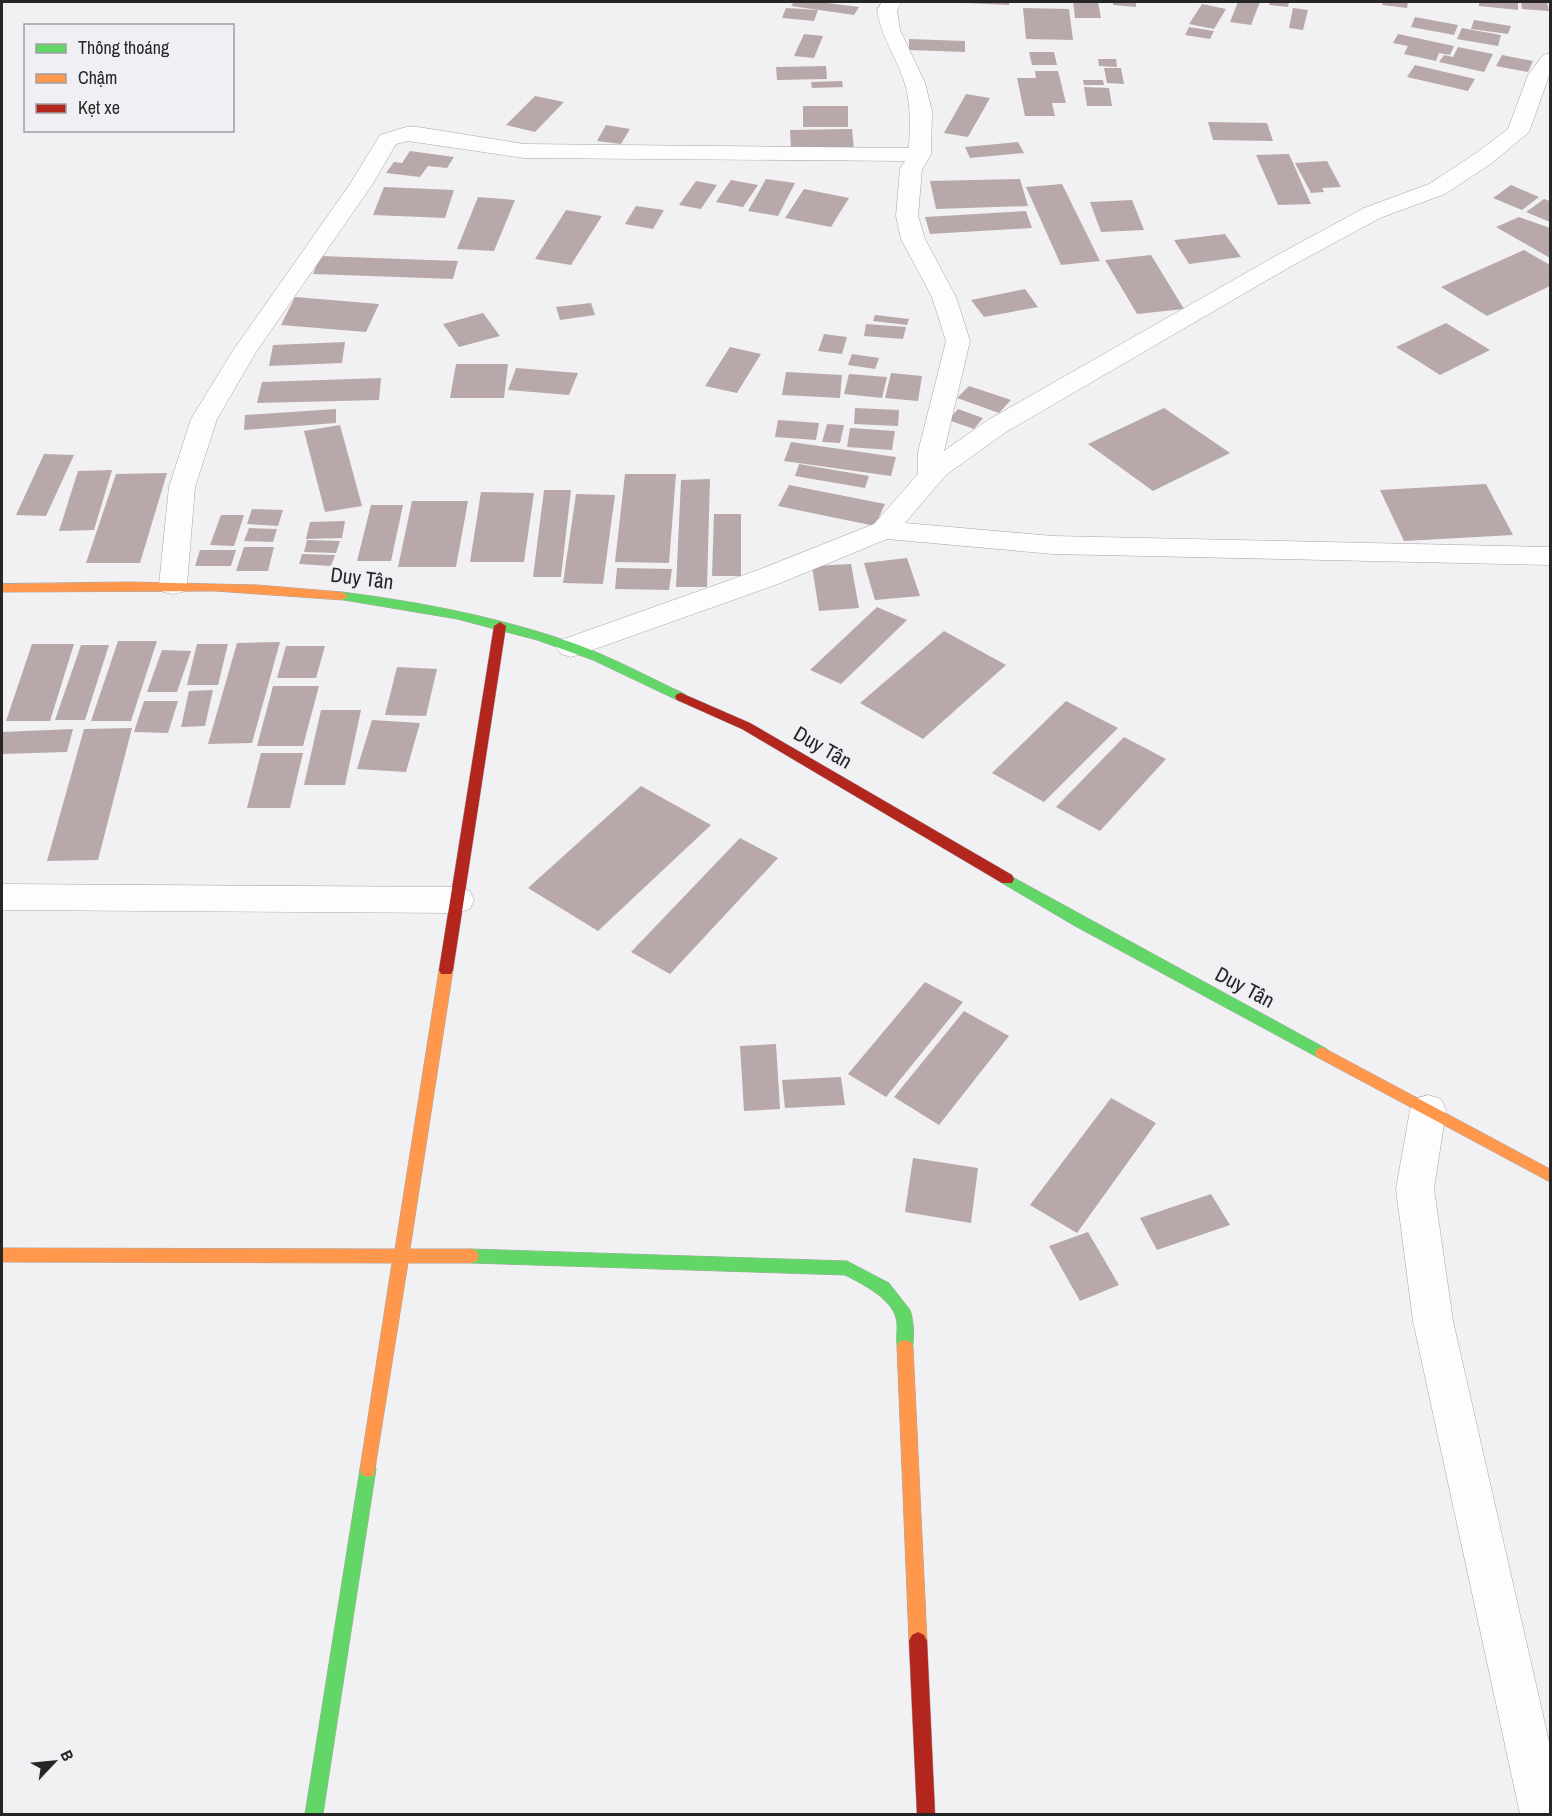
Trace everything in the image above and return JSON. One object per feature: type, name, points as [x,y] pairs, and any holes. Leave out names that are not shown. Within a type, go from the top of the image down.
[{"type":"street","points":[[892,2],[888,10],[890,30],[915,83],[921,111],[920,155],[911,168],[908,216],[913,239],[944,297],[958,341],[931,452],[931,477]]},
{"type":"street","points":[[571,647],[768,578],[884,530],[931,477],[965,448],[1007,420],[1280,263],[1372,213],[1437,189],[1484,158],[1518,132],[1538,75],[1551,59]]},
{"type":"street","points":[[173,585],[182,487],[195,440],[204,419],[244,352],[361,185],[388,140],[406,134],[418,134],[524,151],[920,155]]},
{"type":"street","points":[[884,530],[1053,545],[1551,556]]},
{"type":"street","name":"Duy Tân","points":[[2,588],[173,585],[288,590],[401,603],[500,626],[571,647],[746,726],[1080,922],[1551,1176]]},
{"type":"street","points":[[314,1815],[500,626]]},
{"type":"street","points":[[2,897],[458,900]]},
{"type":"street","points":[[1428,1110],[1415,1189],[1433,1321],[1543,1815]]},
{"type":"street","points":[[2,1255],[402,1254],[847,1268],[883,1288],[904,1315],[926,1815]]},
{"type":"building","points":[[794,2],[819,2],[859,7],[854,15],[791,6]]},
{"type":"building","points":[[1009,2],[1009,5],[965,3]]},
{"type":"building","points":[[1073,2],[1098,2],[1101,18],[1075,18]]},
{"type":"building","points":[[1113,2],[1136,2],[1136,7],[1113,5]]},
{"type":"building","points":[[1238,2],[1260,2],[1251,25],[1230,22]]},
{"type":"building","points":[[1270,2],[1289,2],[1288,7],[1269,5]]},
{"type":"building","points":[[1383,2],[1408,2],[1407,8],[1382,5]]},
{"type":"building","points":[[1479,2],[1518,2],[1518,10],[1479,6]]},
{"type":"building","points":[[1521,2],[1547,2],[1549,11],[1522,9]]},
{"type":"building","points":[[1202,4],[1226,9],[1214,29],[1189,24]]},
{"type":"building","points":[[786,8],[818,10],[814,21],[782,18]]},
{"type":"building","points":[[1023,8],[1069,9],[1073,40],[1026,39]]},
{"type":"building","points":[[1293,8],[1308,10],[1303,30],[1289,28]]},
{"type":"building","points":[[1415,17],[1458,25],[1454,35],[1411,27]]},
{"type":"building","points":[[1474,20],[1511,26],[1508,34],[1471,29]]},
{"type":"building","points":[[1189,27],[1214,31],[1210,39],[1185,35]]},
{"type":"building","points":[[1462,28],[1501,35],[1498,46],[1457,39]]},
{"type":"building","points":[[804,34],[823,36],[814,58],[794,56]]},
{"type":"building","points":[[1398,34],[1454,46],[1450,55],[1439,53],[1436,61],[1404,54],[1408,46],[1393,43]]},
{"type":"building","points":[[909,39],[965,41],[965,52],[909,50]]},
{"type":"building","points":[[1458,47],[1493,54],[1484,72],[1439,62],[1444,55],[1453,57]]},
{"type":"building","points":[[1029,52],[1054,52],[1057,65],[1032,65]]},
{"type":"building","points":[[1502,55],[1533,61],[1528,72],[1496,66]]},
{"type":"building","points":[[1098,59],[1116,59],[1117,67],[1099,66]]},
{"type":"building","points":[[1415,65],[1475,79],[1468,91],[1407,77]]},
{"type":"building","points":[[826,66],[827,79],[777,80],[776,67]]},
{"type":"building","points":[[1104,68],[1121,68],[1124,84],[1107,83]]},
{"type":"building","points":[[1035,71],[1058,71],[1066,103],[1052,103],[1055,116],[1025,116],[1017,78],[1036,78]]},
{"type":"building","points":[[1083,80],[1103,80],[1104,85],[1084,85]]},
{"type":"building","points":[[842,81],[843,87],[812,88],[811,82]]},
{"type":"building","points":[[1084,87],[1109,88],[1112,106],[1087,106]]},
{"type":"building","points":[[966,94],[990,98],[968,137],[944,133]]},
{"type":"building","points":[[535,96],[564,102],[535,132],[506,125]]},
{"type":"building","points":[[803,106],[848,106],[848,127],[803,127]]},
{"type":"building","points":[[1208,122],[1267,123],[1273,141],[1213,140]]},
{"type":"building","points":[[606,125],[630,129],[621,144],[597,141]]},
{"type":"building","points":[[852,129],[854,150],[791,151],[790,130]]},
{"type":"building","points":[[1018,142],[1024,153],[970,158],[965,147]]},
{"type":"building","points":[[410,151],[454,157],[447,168],[428,166],[420,177],[386,173],[394,162],[402,163]]},
{"type":"building","points":[[1289,154],[1311,204],[1278,205],[1256,155]]},
{"type":"building","points":[[1327,161],[1341,187],[1322,188],[1324,192],[1311,193],[1295,163]]},
{"type":"building","points":[[766,179],[795,183],[778,216],[748,211]]},
{"type":"building","points":[[1020,179],[1028,206],[936,209],[930,181]]},
{"type":"building","points":[[731,180],[758,185],[743,207],[716,202]]},
{"type":"building","points":[[696,181],[717,185],[701,209],[679,205]]},
{"type":"building","points":[[1062,184],[1100,261],[1061,265],[1026,187]]},
{"type":"building","points":[[1511,185],[1539,197],[1522,210],[1493,198]]},
{"type":"building","points":[[384,187],[454,190],[445,218],[373,215]]},
{"type":"building","points":[[804,189],[849,198],[831,227],[785,218]]},
{"type":"building","points":[[478,197],[515,200],[494,251],[457,249]]},
{"type":"building","points":[[1544,199],[1550,201],[1550,222],[1526,212]]},
{"type":"building","points":[[1132,200],[1144,230],[1101,232],[1090,202]]},
{"type":"building","points":[[636,206],[664,210],[653,229],[625,224]]},
{"type":"building","points":[[566,210],[602,216],[571,265],[535,259]]},
{"type":"building","points":[[1026,211],[1032,228],[930,234],[925,217]]},
{"type":"building","points":[[1519,217],[1550,228],[1550,258],[1496,227]]},
{"type":"building","points":[[1225,234],[1241,257],[1189,264],[1174,240]]},
{"type":"building","points":[[1524,250],[1550,265],[1550,286],[1487,316],[1441,287]]},
{"type":"building","points":[[1151,255],[1184,309],[1137,314],[1105,260]]},
{"type":"building","points":[[320,256],[458,261],[453,279],[313,274]]},
{"type":"building","points":[[1025,289],[1038,307],[984,317],[971,300]]},
{"type":"building","points":[[295,297],[379,304],[366,332],[281,325]]},
{"type":"building","points":[[591,303],[595,315],[560,320],[556,307]]},
{"type":"building","points":[[483,313],[500,336],[459,347],[443,324]]},
{"type":"building","points":[[875,315],[909,319],[907,325],[873,321]]},
{"type":"building","points":[[1446,323],[1490,350],[1440,375],[1396,347]]},
{"type":"building","points":[[866,324],[906,327],[903,339],[864,336]]},
{"type":"building","points":[[824,334],[847,337],[842,354],[818,351]]},
{"type":"building","points":[[345,342],[342,363],[269,366],[273,345]]},
{"type":"building","points":[[730,347],[761,354],[737,393],[705,386]]},
{"type":"building","points":[[852,354],[879,358],[875,369],[848,365]]},
{"type":"building","points":[[456,364],[508,364],[504,398],[450,398]]},
{"type":"building","points":[[516,368],[578,373],[569,395],[508,390]]},
{"type":"building","points":[[786,372],[842,375],[840,398],[782,395]]},
{"type":"building","points":[[891,373],[922,376],[918,401],[885,398]]},
{"type":"building","points":[[849,374],[887,377],[882,398],[844,394]]},
{"type":"building","points":[[381,378],[379,400],[257,403],[262,382]]},
{"type":"building","points":[[969,386],[1011,400],[999,413],[957,398]]},
{"type":"building","points":[[855,408],[899,410],[898,426],[854,424]]},
{"type":"building","points":[[1164,408],[1230,453],[1153,491],[1088,444]]},
{"type":"building","points":[[336,409],[336,423],[244,430],[245,415]]},
{"type":"building","points":[[958,409],[983,418],[974,429],[948,420]]},
{"type":"building","points":[[778,420],[819,423],[816,440],[775,437]]},
{"type":"building","points":[[827,424],[844,425],[840,443],[822,442]]},
{"type":"building","points":[[340,425],[362,506],[325,512],[304,431]]},
{"type":"building","points":[[850,428],[895,431],[892,450],[847,447]]},
{"type":"building","points":[[791,442],[896,457],[891,476],[784,461]]},
{"type":"building","points":[[44,454],[74,455],[46,516],[16,515]]},
{"type":"building","points":[[799,464],[869,476],[865,488],[795,476]]},
{"type":"building","points":[[112,470],[94,530],[59,531],[78,471]]},
{"type":"building","points":[[167,473],[140,563],[86,563],[116,474]]},
{"type":"building","points":[[625,474],[676,474],[669,563],[615,562]]},
{"type":"building","points":[[710,479],[707,587],[676,587],[681,480]]},
{"type":"building","points":[[1486,484],[1513,535],[1404,541],[1380,490]]},
{"type":"building","points":[[789,485],[885,504],[875,526],[778,506]]},
{"type":"building","points":[[544,490],[571,490],[561,577],[533,577]]},
{"type":"building","points":[[481,492],[534,493],[524,562],[470,562]]},
{"type":"building","points":[[576,494],[615,495],[603,584],[563,583]]},
{"type":"building","points":[[412,501],[468,501],[456,567],[398,567]]},
{"type":"building","points":[[371,505],[403,505],[391,561],[357,561]]},
{"type":"building","points":[[252,509],[283,510],[278,526],[247,524]]},
{"type":"building","points":[[714,514],[741,514],[741,576],[712,576]]},
{"type":"building","points":[[221,515],[244,515],[234,546],[210,545]]},
{"type":"building","points":[[345,521],[342,538],[306,539],[310,522]]},
{"type":"building","points":[[249,528],[277,529],[273,542],[244,541]]},
{"type":"building","points":[[307,540],[340,541],[336,553],[304,552]]},
{"type":"building","points":[[244,547],[274,547],[268,571],[236,571]]},
{"type":"building","points":[[200,550],[236,550],[231,566],[195,566]]},
{"type":"building","points":[[302,554],[335,555],[331,566],[299,564]]},
{"type":"building","points":[[907,558],[920,596],[875,600],[864,563]]},
{"type":"building","points":[[851,564],[859,608],[819,611],[812,566]]},
{"type":"building","points":[[617,568],[672,569],[669,590],[615,589]]},
{"type":"building","points":[[877,607],[907,620],[841,684],[810,670]]},
{"type":"building","points":[[944,631],[1006,665],[923,739],[860,703]]},
{"type":"building","points":[[118,641],[157,641],[131,721],[91,721]]},
{"type":"building","points":[[280,642],[252,743],[208,744],[237,643]]},
{"type":"building","points":[[32,644],[74,644],[50,721],[6,721]]},
{"type":"building","points":[[197,644],[228,644],[218,685],[187,685]]},
{"type":"building","points":[[81,645],[109,645],[85,720],[55,720]]},
{"type":"building","points":[[286,646],[325,646],[316,678],[277,678]]},
{"type":"building","points":[[162,650],[191,651],[177,692],[147,692]]},
{"type":"building","points":[[397,667],[437,669],[426,716],[385,715]]},
{"type":"building","points":[[273,686],[319,686],[303,746],[257,746]]},
{"type":"building","points":[[213,690],[205,726],[181,727],[189,691]]},
{"type":"building","points":[[144,701],[178,701],[168,733],[134,732]]},
{"type":"building","points":[[1066,701],[1118,728],[1044,802],[992,773]]},
{"type":"building","points":[[321,710],[361,710],[345,785],[304,785]]},
{"type":"building","points":[[372,720],[420,723],[406,772],[357,769]]},
{"type":"building","points":[[132,728],[98,860],[47,861],[84,729]]},
{"type":"building","points":[[73,729],[67,752],[2,754],[2,732]]},
{"type":"building","points":[[1124,737],[1166,759],[1100,831],[1056,807]]},
{"type":"building","points":[[261,753],[303,753],[290,808],[247,808]]},
{"type":"building","points":[[641,786],[711,825],[598,931],[528,888]]},
{"type":"building","points":[[740,838],[778,858],[670,974],[631,952]]},
{"type":"building","points":[[925,982],[963,1002],[886,1097],[848,1074]]},
{"type":"building","points":[[964,1011],[1009,1036],[939,1125],[894,1097]]},
{"type":"building","points":[[776,1044],[780,1109],[744,1111],[740,1046]]},
{"type":"building","points":[[841,1077],[845,1105],[785,1108],[782,1080]]},
{"type":"building","points":[[1111,1098],[1156,1123],[1077,1233],[1030,1205]]},
{"type":"building","points":[[913,1158],[978,1168],[971,1223],[905,1212]]},
{"type":"building","points":[[1211,1194],[1230,1225],[1157,1250],[1140,1218]]},
{"type":"building","points":[[1088,1232],[1119,1285],[1080,1301],[1049,1246]]},
{"type":"traffic: fast","points":[[342,596],[457,615],[541,637],[597,657],[681,697]]},
{"type":"traffic: fast","points":[[1007,879],[1080,922],[1322,1053]]},
{"type":"traffic: fast","points":[[471,1256],[847,1268],[883,1288],[904,1315],[905,1347]]},
{"type":"traffic: fast","points":[[314,1814],[368,1469]]},
{"type":"traffic: slow","points":[[2,588],[215,587],[342,596]]},
{"type":"traffic: slow","points":[[368,1469],[446,970]]},
{"type":"traffic: slow","points":[[1322,1053],[1550,1176]]},
{"type":"traffic: slow","points":[[2,1255],[471,1256]]},
{"type":"traffic: slow","points":[[905,1347],[918,1641]]},
{"type":"traffic: jam","points":[[446,970],[500,626]]},
{"type":"traffic: jam","points":[[681,697],[746,726],[1007,879]]},
{"type":"traffic: jam","points":[[918,1641],[926,1814]]}]
